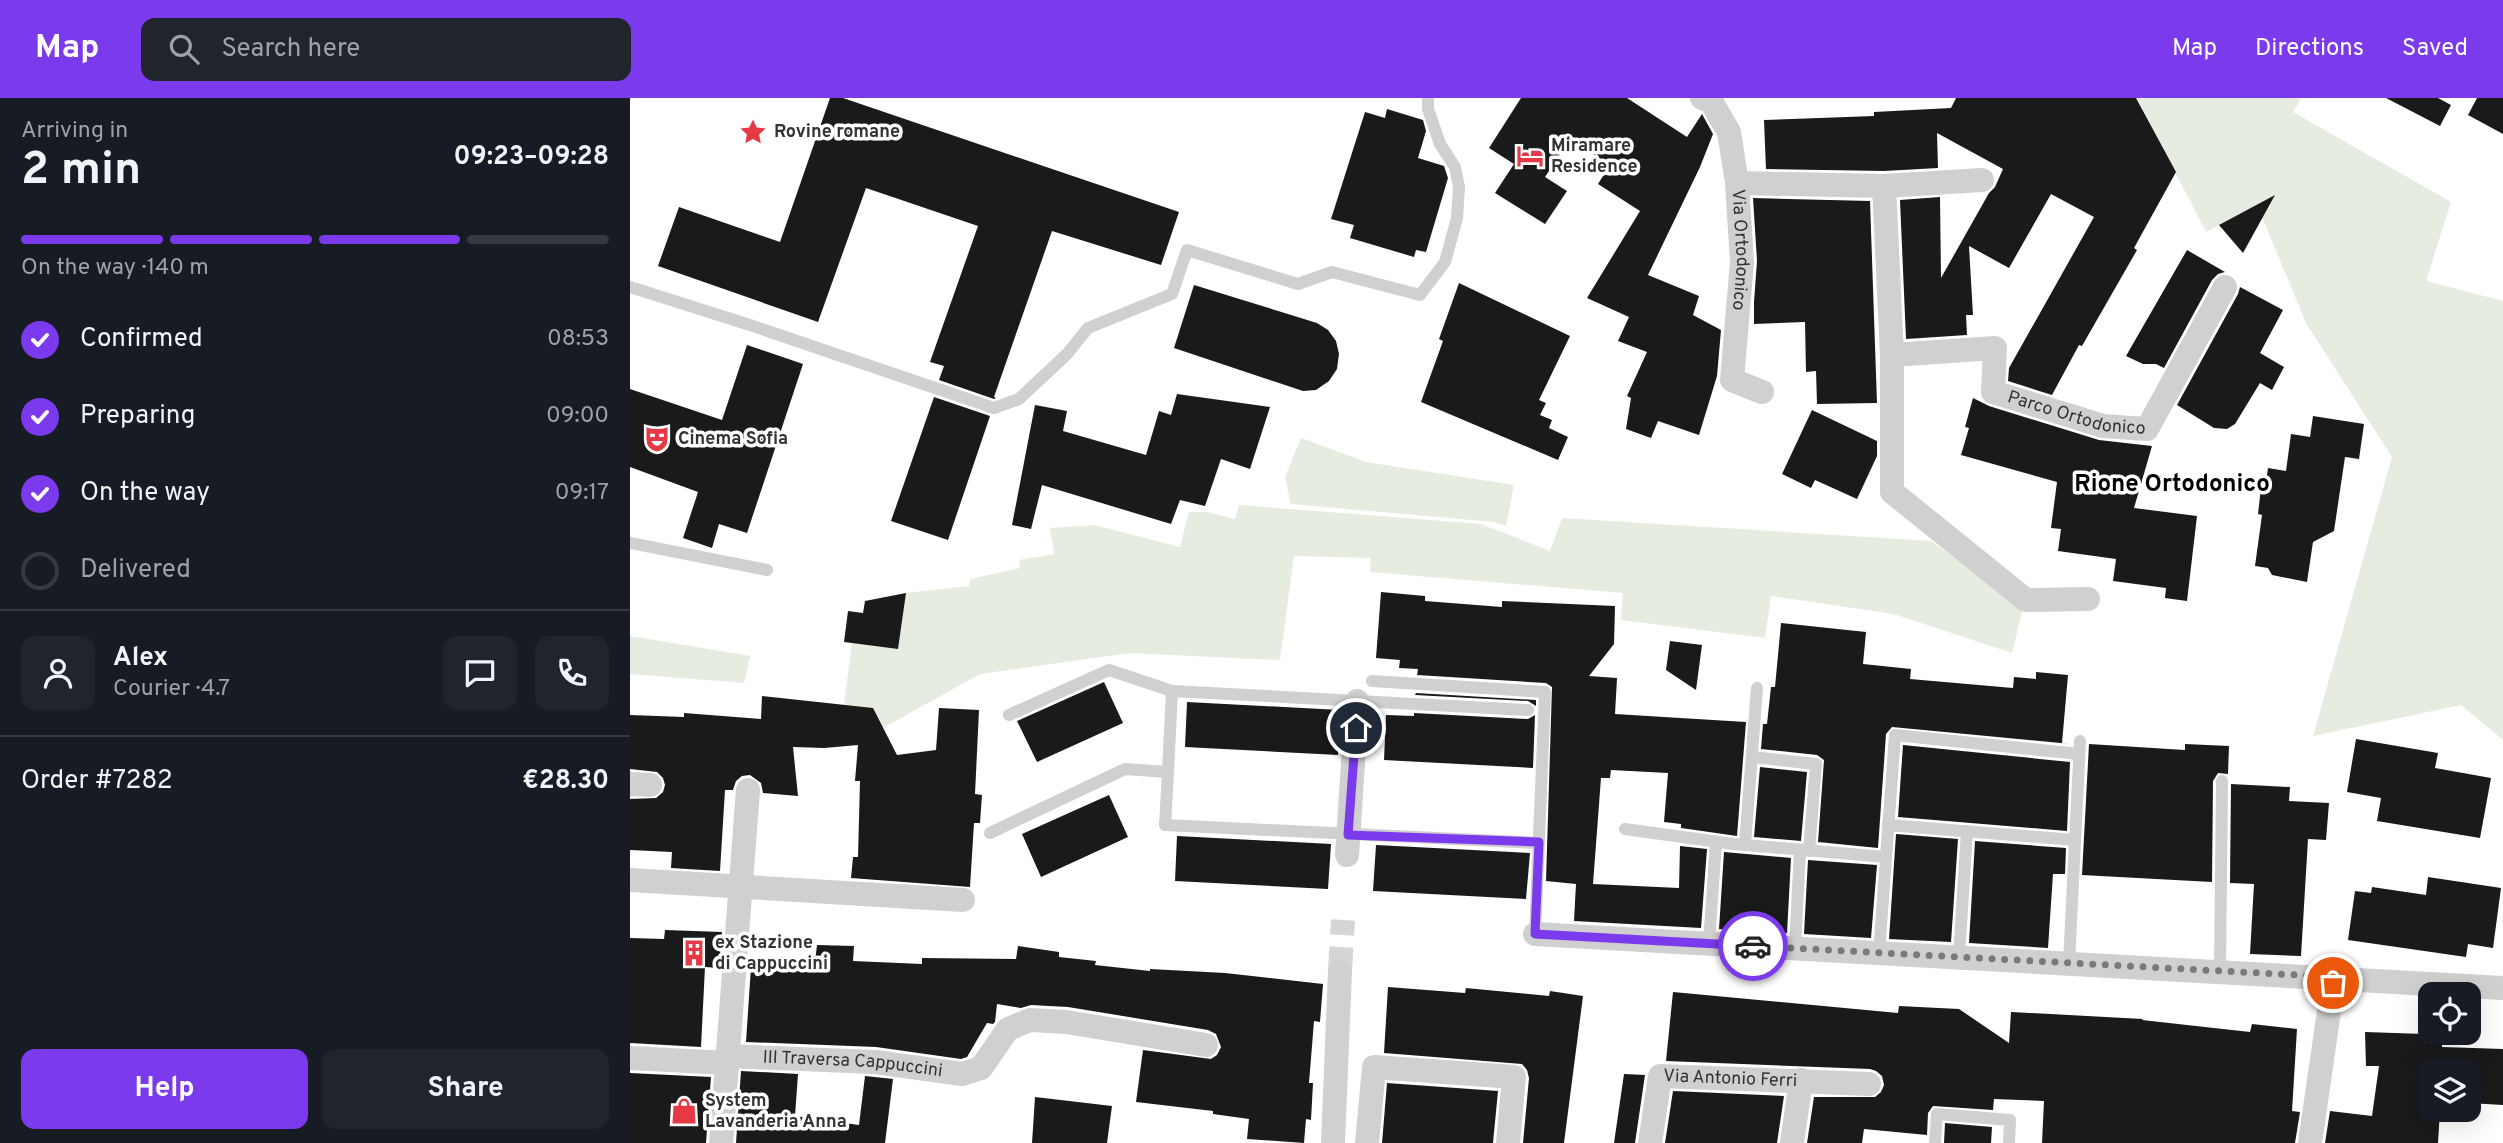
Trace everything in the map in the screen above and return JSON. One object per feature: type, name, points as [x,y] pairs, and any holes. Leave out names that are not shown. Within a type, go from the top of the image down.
[{"type":"street","name":"Via Ortodonico","points":[[1702,98],[1711,101],[1729,132],[1737,183],[1742,262],[1732,380],[1762,392]]},
{"type":"street","points":[[1737,183],[1884,186],[1982,180]]},
{"type":"street","points":[[1884,186],[1892,355],[1892,492],[2026,600],[2088,599]]},
{"type":"street","name":"Parco Ortodonico","points":[[1892,355],[1995,348],[1993,392],[2103,426],[2147,429],[2225,287]]},
{"type":"street","points":[[1348,845],[1357,701]]},
{"type":"street","points":[[721,1143],[748,790]]},
{"type":"street","points":[[630,880],[963,900]]},
{"type":"street","points":[[1535,934],[2503,988]]},
{"type":"street","points":[[1333,1143],[1340,971]]},
{"type":"street","name":"III Traversa Cappuccini","points":[[630,1058],[875,1062],[962,1074],[981,1068],[1008,1029],[1030,1020],[1066,1022],[1206,1045]]},
{"type":"street","points":[[2310,1143],[2327,1026]]},
{"type":"street","points":[[1367,1143],[1374,1067],[1514,1077],[1508,1143]]},
{"type":"street","name":"Via Antonio Ferri","points":[[1650,1143],[1660,1076],[1869,1084]]},
{"type":"street","points":[[1792,1143],[1801,1080]]},
{"type":"lane","points":[[630,287],[994,408],[1019,399],[1067,354],[1088,328],[1172,294],[1187,250],[1298,284],[1332,272],[1420,295],[1445,262],[1457,218],[1459,187],[1455,167],[1440,144],[1428,109],[1428,98]]},
{"type":"lane","points":[[630,543],[767,570]]},
{"type":"lane","points":[[1009,715],[1109,670],[1172,691],[1528,710]]},
{"type":"lane","points":[[1372,681],[1545,692],[1535,934]]},
{"type":"lane","points":[[1745,845],[1757,688]]},
{"type":"lane","points":[[1172,691],[1165,825],[1348,845],[1539,842]]},
{"type":"lane","points":[[1879,953],[1895,735],[2080,747],[2068,963]]},
{"type":"lane","points":[[1752,757],[1816,764],[1804,850],[1795,948]]},
{"type":"lane","points":[[989,833],[1125,769],[1168,772]]},
{"type":"lane","points":[[2220,971],[2222,781]]},
{"type":"lane","points":[[1888,825],[2075,840]]},
{"type":"lane","points":[[1625,829],[1716,842],[1886,857]]},
{"type":"lane","points":[[1959,957],[1967,831]]},
{"type":"lane","points":[[1709,943],[1716,842]]},
{"type":"lane","points":[[1935,1143],[1937,1114],[2010,1120],[2009,1143]]},
{"type":"shaded area","points":[[2137,98],[2301,98],[2293,112],[2451,202],[2426,281],[2503,301],[2503,740],[2461,705],[2313,736],[2392,457],[2306,323],[2257,205],[2206,232]]},
{"type":"shaded area","points":[[1301,438],[1366,462],[1514,485],[1506,526],[1494,522],[1291,504],[1285,477]]},
{"type":"shaded area","points":[[1239,505],[1481,524],[1550,551],[1562,518],[1931,541],[2023,607],[2012,653],[1894,614],[1771,596],[1765,638],[1621,620],[1623,593],[1370,572],[1371,558],[1294,556],[1280,660],[1129,653],[980,674],[883,728],[844,705],[852,643],[898,649],[906,593],[969,586],[970,579],[1020,568],[1019,560],[1054,554],[1050,528],[1094,525],[1180,547],[1189,512],[1207,512],[1235,519]]},
{"type":"shaded area","points":[[630,636],[750,656],[744,683],[630,674]]},
{"type":"building","points":[[830,98],[843,98],[1179,212],[1161,265],[1052,231],[994,399],[939,380],[944,366],[930,362],[978,226],[866,188],[818,322],[658,266],[679,207],[780,242]]},
{"type":"building","points":[[1521,98],[1627,98],[1687,137],[1702,114],[1713,134],[1648,275],[1699,296],[1693,315],[1721,330],[1717,376],[1699,435],[1658,421],[1651,438],[1626,429],[1631,398],[1627,396],[1647,352],[1618,341],[1629,317],[1587,298],[1640,211],[1598,184],[1610,165],[1570,139],[1545,177],[1567,191],[1545,224],[1495,193],[1514,164],[1489,148]]},
{"type":"building","points":[[1956,98],[2136,98],[2176,172],[2134,248],[2137,250],[2052,395],[2008,381],[2009,368],[2094,217],[2051,194],[2009,268],[1969,246],[1973,315],[1966,315],[1967,335],[1906,339],[1900,200],[1940,197],[1941,278],[2003,169],[1937,133],[1938,168],[1884,171],[1766,169],[1764,120],[1874,116],[1874,112],[1951,108]]},
{"type":"building","points":[[2386,98],[2438,98],[2451,105],[2440,126]]},
{"type":"building","points":[[2477,98],[2503,98],[2503,134],[2468,115]]},
{"type":"building","points":[[1387,109],[1423,120],[1426,131],[1418,158],[1444,166],[1448,178],[1426,252],[1416,250],[1414,257],[1350,238],[1354,225],[1331,219],[1365,112],[1385,118]]},
{"type":"building","points":[[2275,195],[2243,253],[2219,225]]},
{"type":"building","points":[[1753,198],[1870,201],[1877,403],[1817,404],[1816,371],[1806,372],[1805,322],[1754,324],[1757,261]]},
{"type":"building","points":[[2187,250],[2225,272],[2212,280],[2164,368],[2156,364],[2143,364],[2126,356]]},
{"type":"building","points":[[1459,283],[1570,336],[1539,400],[1546,403],[1540,415],[1552,420],[1549,428],[1568,437],[1558,460],[1421,402],[1443,341],[1439,339]]},
{"type":"building","points":[[1194,285],[1317,323],[1328,330],[1336,341],[1339,354],[1337,369],[1329,381],[1316,390],[1303,391],[1174,348]]},
{"type":"building","points":[[2240,287],[2283,310],[2260,353],[2284,367],[2272,390],[2260,383],[2235,424],[2227,429],[2214,428],[2177,405]]},
{"type":"building","points":[[747,345],[803,364],[747,533],[719,524],[712,548],[683,538],[698,492],[630,467],[630,389],[722,420]]},
{"type":"building","points":[[1177,394],[1270,407],[1250,469],[1221,459],[1205,506],[1180,500],[1171,524],[1042,485],[1031,529],[1012,525],[1035,405],[1067,411],[1063,431],[1146,455],[1159,411],[1171,415]]},
{"type":"building","points":[[934,397],[990,416],[948,540],[891,521]]},
{"type":"building","points":[[1973,398],[1989,406],[2099,440],[2152,446],[2134,508],[2197,516],[2187,601],[2165,598],[2166,588],[2113,581],[2116,559],[2058,551],[2061,529],[2051,528],[2057,482],[1961,455],[1969,428],[1965,427]]},
{"type":"building","points":[[1812,410],[1877,441],[1877,456],[1857,499],[1815,480],[1811,488],[1782,474]]},
{"type":"building","points":[[2313,416],[2364,424],[2359,459],[2345,457],[2334,531],[2313,542],[2307,582],[2272,575],[2268,568],[2255,566],[2262,515],[2258,514],[2261,488],[2265,489],[2268,468],[2286,471],[2291,434],[2310,437]]},
{"type":"building","points":[[1381,592],[1425,596],[1425,601],[1502,607],[1502,601],[1615,606],[1614,644],[1589,676],[1617,678],[1615,714],[1746,722],[1737,836],[1681,828],[1681,824],[1664,822],[1668,773],[1611,770],[1610,778],[1601,778],[1593,884],[1679,888],[1680,846],[1707,849],[1701,928],[1574,921],[1576,884],[1546,881],[1552,687],[1546,683],[1417,675],[1418,669],[1399,668],[1400,660],[1376,658]]},
{"type":"building","points":[[906,593],[898,649],[844,642],[848,611],[863,613],[865,601]]},
{"type":"building","points":[[1781,623],[1866,632],[1863,664],[1911,669],[1910,679],[2013,688],[2014,677],[2036,679],[2036,672],[2068,675],[2062,743],[2071,744],[1892,727],[1886,734],[1878,848],[1818,842],[1824,760],[1817,755],[1761,749],[1771,687],[1775,687]]},
{"type":"building","points":[[1670,641],[1702,645],[1696,690],[1666,670]]},
{"type":"building","points":[[1104,682],[1123,723],[1037,762],[1017,721]]},
{"type":"building","points":[[1415,695],[1536,700],[1536,706],[1528,701]]},
{"type":"building","points":[[762,696],[873,708],[897,755],[936,750],[939,708],[979,710],[975,794],[982,795],[980,823],[974,823],[970,887],[851,878],[853,857],[858,857],[860,781],[855,781],[858,745],[793,747],[798,796],[763,793],[761,783],[750,775],[742,776],[736,781],[733,790],[725,790],[720,871],[671,868],[672,852],[630,850],[630,799],[656,798],[663,792],[665,785],[657,772],[630,769],[630,715],[684,717],[684,713],[761,719]]},
{"type":"building","points":[[1187,702],[1340,710],[1338,755],[1185,747]]},
{"type":"building","points":[[1414,713],[1528,719],[1535,715],[1533,768],[1384,760],[1386,715],[1414,716]]},
{"type":"building","points":[[2356,739],[2438,753],[2435,768],[2491,778],[2480,838],[2377,821],[2381,798],[2347,792]]},
{"type":"building","points":[[2089,744],[2185,750],[2185,744],[2229,746],[2228,774],[2218,773],[2213,781],[2212,882],[2082,875]]},
{"type":"building","points":[[1903,745],[2070,762],[2067,831],[1898,817]]},
{"type":"building","points":[[1760,767],[1807,772],[1801,841],[1754,837]]},
{"type":"building","points":[[2231,784],[2290,787],[2289,801],[2329,803],[2326,840],[2308,839],[2301,956],[2250,954],[2254,884],[2230,883]]},
{"type":"building","points":[[1109,795],[1128,837],[1041,877],[1022,834]]},
{"type":"building","points":[[1896,834],[1958,839],[1951,942],[1889,939]]},
{"type":"building","points":[[1177,836],[1331,844],[1328,889],[1175,881]]},
{"type":"building","points":[[1975,841],[2066,848],[2065,874],[2053,874],[2048,948],[1969,943]]},
{"type":"building","points":[[1376,845],[1530,853],[1526,899],[1373,891]]},
{"type":"building","points":[[1724,852],[1791,858],[1787,933],[1719,929]]},
{"type":"building","points":[[1808,860],[1877,865],[1871,938],[1804,934]]},
{"type":"building","points":[[2428,877],[2501,888],[2493,948],[2468,944],[2466,957],[2348,940],[2355,891],[2371,893],[2372,887],[2426,895]]},
{"type":"building","points":[[665,930],[722,932],[719,968],[705,967],[701,1047],[630,1043],[630,938],[664,939]]},
{"type":"building","points":[[817,945],[854,946],[853,961],[922,964],[922,958],[1016,959],[1018,946],[1059,952],[1059,957],[1096,961],[1095,965],[1150,971],[1225,973],[1323,984],[1320,1022],[1314,1021],[1309,1083],[1313,1083],[1311,1120],[1306,1119],[1304,1143],[1247,1139],[1249,1119],[1213,1114],[1213,1111],[1136,1102],[1143,1050],[1211,1059],[1221,1047],[1216,1034],[1208,1030],[1068,1007],[1031,1005],[1021,1008],[997,1004],[995,1022],[987,1023],[967,1057],[961,1059],[876,1047],[746,1042],[751,967],[815,962]]},
{"type":"building","points":[[1388,987],[1465,993],[1466,988],[1549,996],[1550,991],[1583,996],[1564,1143],[1523,1143],[1529,1078],[1522,1064],[1384,1053]]},
{"type":"building","points":[[1673,992],[1898,1013],[1899,1006],[1959,1009],[2009,1043],[2011,1012],[2143,1019],[2250,1032],[2252,1024],[2297,1029],[2292,1111],[2300,1112],[2295,1143],[2042,1143],[2044,1101],[1994,1099],[1993,1110],[1933,1106],[1928,1113],[1927,1135],[1864,1129],[1862,1143],[1807,1143],[1814,1097],[1875,1097],[1884,1085],[1882,1076],[1870,1069],[1666,1061]]},
{"type":"building","points":[[2365,1032],[2418,1034],[2418,1045],[2503,1049],[2503,1105],[2481,1104],[2481,1059],[2418,1059],[2418,1122],[2439,1122],[2438,1143],[2325,1143],[2330,1111],[2372,1116],[2379,1066],[2366,1066]]},
{"type":"building","points":[[741,1071],[798,1074],[795,1116],[859,1125],[865,1076],[893,1079],[885,1143],[736,1143]]},
{"type":"building","points":[[630,1073],[711,1077],[706,1143],[630,1143]]},
{"type":"building","points":[[1624,1074],[1645,1075],[1635,1143],[1614,1143]]},
{"type":"building","points":[[1387,1083],[1498,1091],[1493,1143],[1382,1143]]},
{"type":"building","points":[[1673,1091],[1784,1096],[1777,1143],[1665,1143]]},
{"type":"building","points":[[1035,1097],[1112,1106],[1107,1143],[1032,1143]]},
{"type":"building","points":[[1945,1123],[1992,1127],[1991,1143],[1944,1143]]},
{"type":"tunnel","points":[[1340,971],[1343,920]]},
{"type":"tunnel","points":[[2327,1025],[2333,983]]},
{"type":"way so far","points":[[1753,946],[2334,977],[2333,983]]},
{"type":"place","name":"Rovine romane","points":[[753,132]]},
{"type":"place","name":"Miramare Residence","points":[[1530,156]]},
{"type":"place","name":"Cinema Sofia","points":[[657,439]]},
{"type":"place","name":"ex Stazione di Cappuccini","points":[[694,953]]},
{"type":"place","name":"System Lavanderia Anna","points":[[684,1111]]},
{"type":"district","name":"Rione Ortodonico","points":[[2172,485]]},
{"type":"route","points":[[1356,728],[1348,835],[1539,842],[1535,934],[1753,946]]}]
